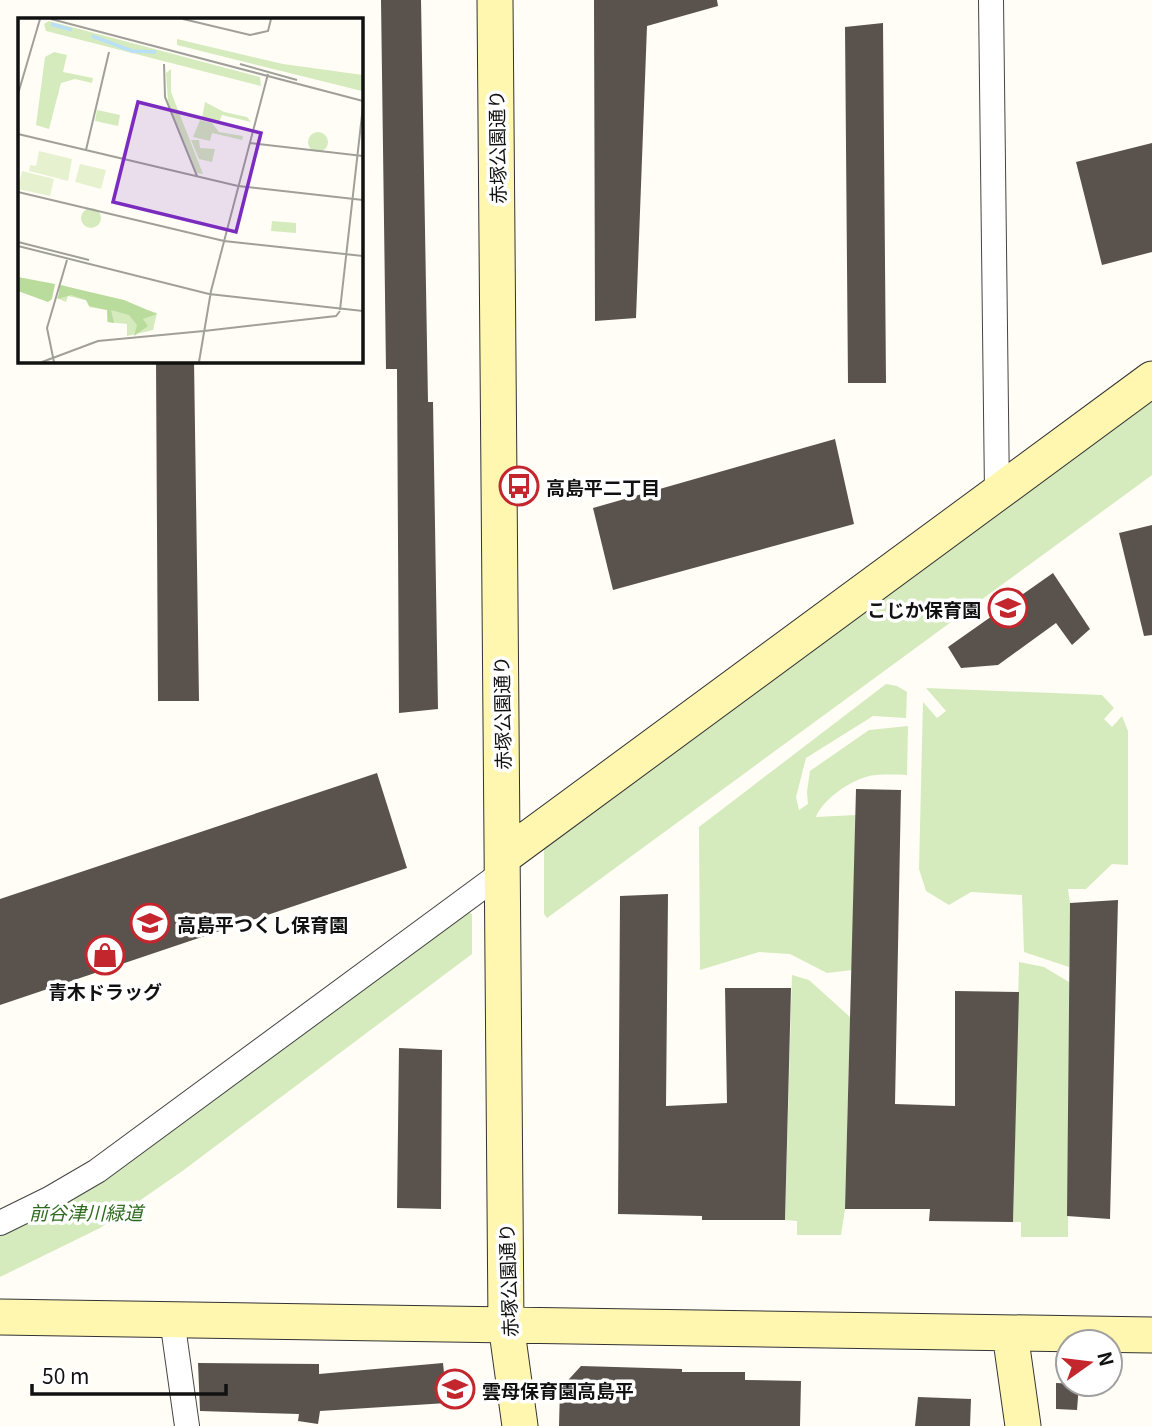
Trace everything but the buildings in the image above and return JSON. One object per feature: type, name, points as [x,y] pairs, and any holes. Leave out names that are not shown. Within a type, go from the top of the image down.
[{"type":"street","name":"赤塚公園通り","points":[[495,0],[506,1324],[520,1426]]},
{"type":"street","points":[[991,0],[997,493]]},
{"type":"street","points":[[0,1223],[97,1171],[1152,379]]},
{"type":"street","points":[[0,1317],[1152,1335]]},
{"type":"street","points":[[172,1319],[187,1426]]},
{"type":"street","points":[[1010,1333],[1023,1426]]},
{"type":"green space","points":[[1152,393],[1152,475],[547,918],[544,914],[544,843]]},
{"type":"green space","points":[[886,684],[907,692],[906,718],[873,716],[806,758],[796,797],[799,810],[808,804],[810,771],[869,730],[908,726],[907,775],[873,775],[857,780],[829,799],[816,817],[856,815],[852,970],[827,973],[790,954],[759,952],[700,970],[699,827]]},
{"type":"green space","points":[[926,688],[1102,695],[1114,708],[1104,719],[1112,727],[1122,716],[1128,731],[1128,865],[1112,864],[1086,889],[1068,889],[1069,967],[1024,952],[1022,895],[971,892],[949,905],[926,891],[919,869],[923,702],[937,718],[946,711]]},
{"type":"green space","name":"前谷津川緑道","points":[[465,911],[472,914],[472,954],[181,1172],[100,1228],[0,1277],[0,1231]]},
{"type":"green space","points":[[1019,962],[1044,967],[1069,982],[1068,1237],[1021,1237],[1021,1222],[1013,1222]]},
{"type":"green space","points":[[792,975],[809,980],[850,1017],[845,1209],[841,1235],[797,1235],[797,1221],[785,1220]]},
{"type":"place","name":"高島平二丁目","points":[[519,486]]},
{"type":"place","name":"こじか保育園","points":[[1008,608]]},
{"type":"place","name":"高島平つくし保育園","points":[[150,923]]},
{"type":"place","name":"青木ドラッグ","points":[[105,955]]},
{"type":"place","name":"雲母保育園高島平","points":[[455,1389]]}]
